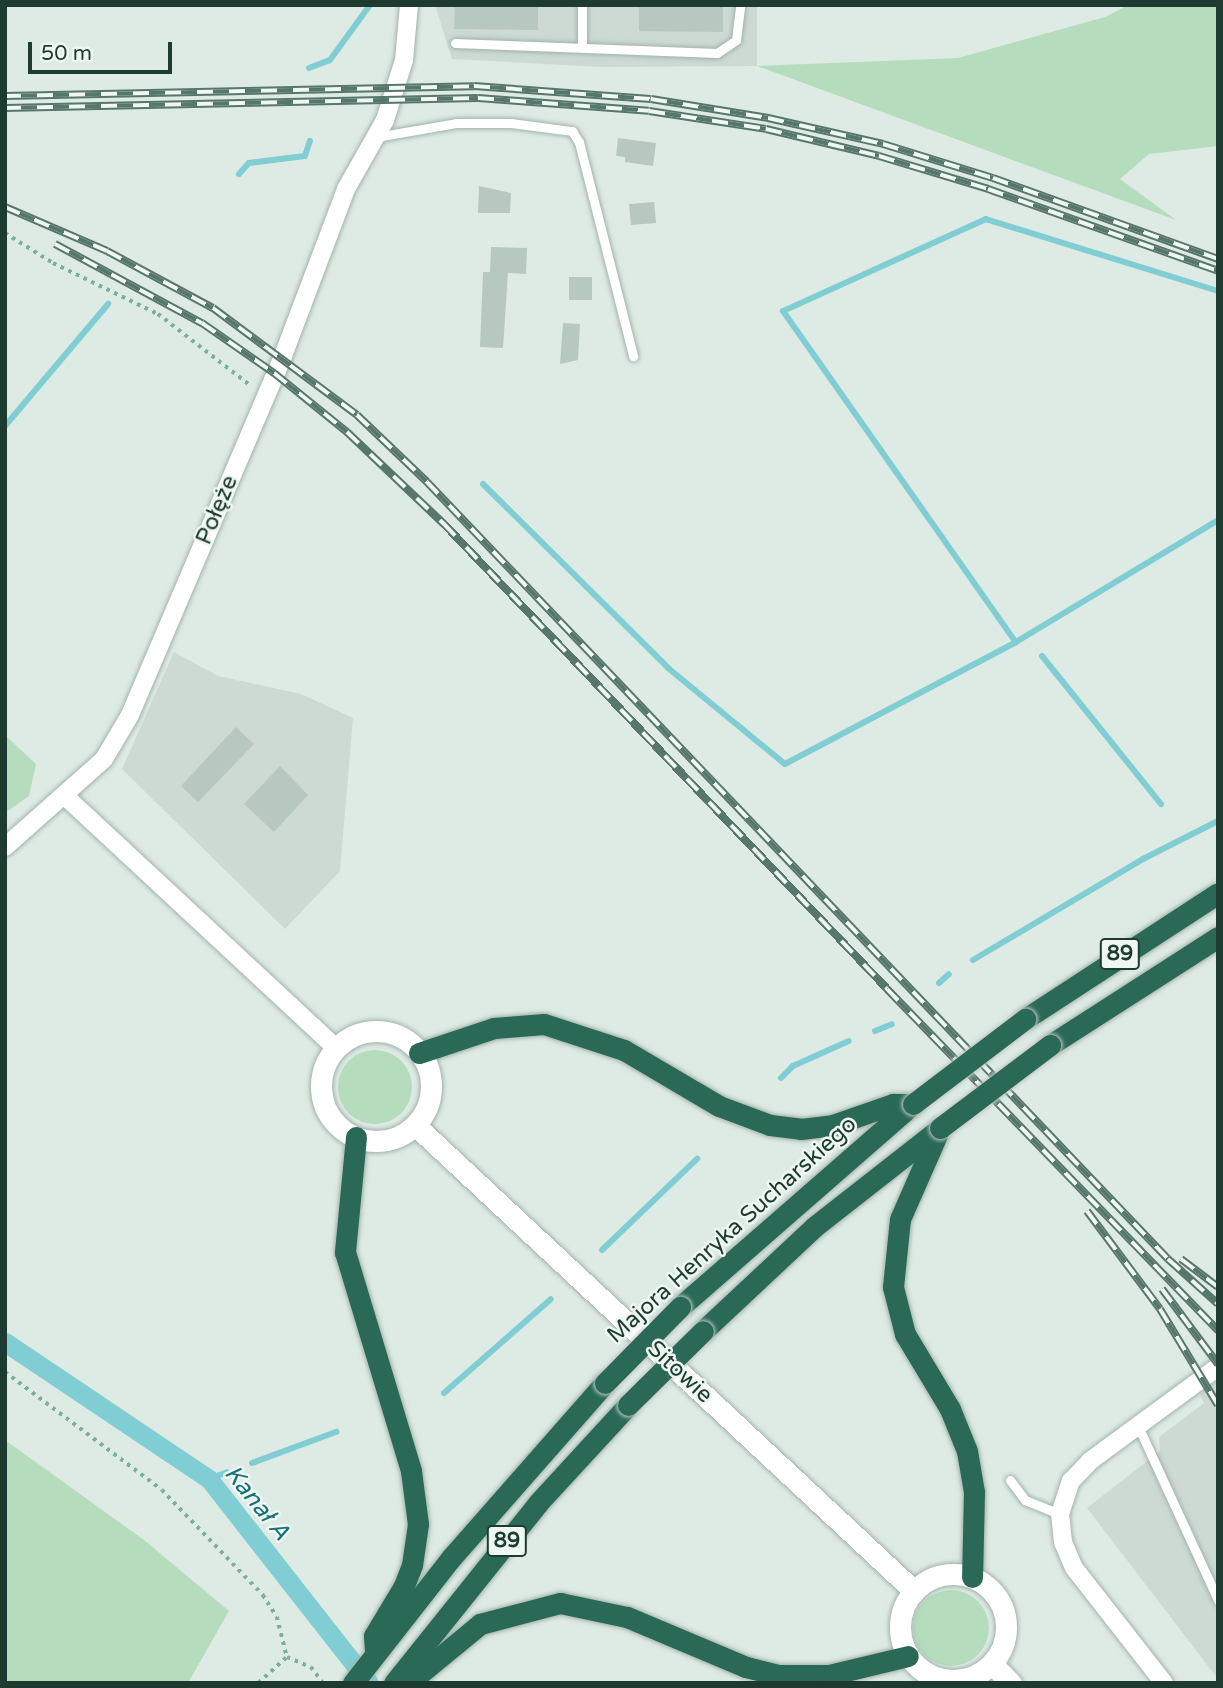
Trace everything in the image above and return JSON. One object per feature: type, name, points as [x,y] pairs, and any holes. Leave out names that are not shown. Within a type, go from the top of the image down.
[{"type":"highway","name":"Majora Henryka Sucharskiego","points":[[353,1683],[375,1652],[605,1383],[680,1307],[913,1104],[1025,1019],[1218,893]]},
{"type":"highway","name":"89","points":[[395,1683],[508,1540],[628,1405],[814,1227],[1050,1045],[1218,937]]},
{"type":"highway","points":[[419,1053],[494,1028],[544,1024],[593,1036],[624,1050],[719,1106],[770,1125],[801,1129],[833,1125],[893,1104],[913,1104]]},
{"type":"highway","points":[[940,1128],[900,1219],[893,1287],[905,1334],[950,1409],[967,1451],[974,1492],[971,1577]]},
{"type":"highway","points":[[356,1138],[345,1252],[411,1471],[418,1524],[412,1565],[374,1636],[375,1652]]},
{"type":"highway","points":[[395,1683],[417,1676],[480,1625],[560,1603],[627,1617],[746,1667],[777,1675],[829,1675],[908,1656]]},
{"type":"street","name":"Połęże","points":[[5,847],[66,797],[104,759],[130,715],[264,396],[346,189],[376,137],[404,60],[409,5]]},
{"type":"street","points":[[66,797],[336,1048]]},
{"type":"street","points":[[385,1032],[419,1053],[430,1090],[415,1125],[394,1138],[356,1138],[329,1115],[321,1092],[324,1069],[336,1048],[359,1034],[385,1032]]},
{"type":"street","name":"Sitowie","points":[[415,1125],[914,1591]]},
{"type":"street","points":[[1164,1683],[1074,1568],[1063,1542],[1060,1514],[1071,1481],[1090,1461],[1218,1367]]},
{"type":"street","points":[[947,1574],[971,1577],[987,1586],[1005,1615],[1002,1650],[992,1664],[968,1678],[954,1681],[928,1674],[908,1656],[902,1643],[901,1616],[914,1591],[947,1574]]},
{"type":"street","points":[[992,1664],[1012,1683]]},
{"type":"lane","points":[[582,5],[582,46]]},
{"type":"lane","points":[[455,43],[717,53],[736,40],[740,5]]},
{"type":"lane","points":[[376,137],[456,123],[511,123],[572,131],[579,142],[634,356]]},
{"type":"lane","points":[[1138,1426],[1218,1600]]},
{"type":"lane","points":[[1010,1480],[1025,1500],[1060,1514]]},
{"type":"path","points":[[5,233],[52,263],[159,314],[264,396]]},
{"type":"path","points":[[5,1371],[162,1490],[263,1595],[277,1617],[287,1657]]},
{"type":"path","points":[[258,1683],[287,1657]]},
{"type":"path","points":[[287,1657],[311,1667],[323,1683]]},
{"type":"shaded area","points":[[435,5],[757,5],[757,66],[601,67],[452,59]]},
{"type":"shaded area","points":[[174,652],[218,676],[301,694],[353,718],[340,871],[285,929],[122,769]]},
{"type":"shaded area","points":[[1218,1380],[1218,1679],[1087,1508],[1160,1451],[1159,1437],[1204,1403],[1200,1394]]},
{"type":"green space","points":[[1128,5],[1218,5],[1218,146],[1149,154],[1120,179],[1176,220],[757,66],[958,58],[1105,17]]},
{"type":"green space","points":[[5,735],[36,764],[29,796],[5,813]]},
{"type":"green space","points":[[375,1050],[396,1056],[406,1066],[412,1087],[406,1108],[396,1118],[375,1124],[354,1118],[344,1108],[338,1087],[344,1066],[354,1056]]},
{"type":"green space","points":[[5,1440],[144,1540],[229,1611],[188,1683],[5,1683]]},
{"type":"green space","points":[[951,1590],[965,1593],[978,1601],[986,1614],[989,1628],[986,1642],[978,1655],[965,1663],[951,1666],[937,1663],[924,1655],[916,1642],[913,1628],[916,1614],[924,1601],[937,1593]]},
{"type":"building","points":[[455,5],[538,5],[538,30],[454,29]]},
{"type":"building","points":[[639,5],[723,5],[723,32],[639,31]]},
{"type":"building","points":[[618,138],[656,143],[653,166],[625,162],[625,157],[616,156]]},
{"type":"building","points":[[479,186],[511,193],[510,213],[478,213]]},
{"type":"building","points":[[654,202],[656,223],[631,225],[629,204]]},
{"type":"building","points":[[491,247],[527,248],[526,274],[508,273],[503,348],[480,347],[483,272],[490,272]]},
{"type":"building","points":[[569,277],[592,277],[592,300],[569,300]]},
{"type":"building","points":[[563,323],[580,324],[578,360],[560,364]]},
{"type":"building","points":[[236,727],[254,744],[198,802],[181,786]]},
{"type":"building","points":[[280,766],[308,795],[274,832],[244,804]]},
{"type":"waterway","points":[[309,68],[330,60],[370,5]]},
{"type":"waterway","points":[[239,174],[249,163],[305,156],[310,141]]},
{"type":"waterway","points":[[1218,291],[986,219],[783,311],[1016,642],[1218,520]]},
{"type":"waterway","points":[[5,426],[108,304]]},
{"type":"waterway","points":[[483,484],[668,668],[785,764],[1016,642]]},
{"type":"waterway","points":[[1042,656],[1161,804]]},
{"type":"waterway","points":[[973,960],[1143,859],[1218,821]]},
{"type":"waterway","points":[[939,983],[949,974]]},
{"type":"waterway","points":[[875,1031],[892,1024]]},
{"type":"waterway","points":[[781,1078],[793,1066],[849,1041]]},
{"type":"waterway","points":[[602,1250],[697,1159]]},
{"type":"waterway","points":[[444,1393],[551,1299]]},
{"type":"waterway","name":"Kanał A","points":[[5,1342],[209,1479],[369,1683]]},
{"type":"waterway","points":[[252,1463],[336,1432]]},
{"type":"waterway","points":[[209,1479],[227,1472]]},
{"type":"railway","points":[[5,96],[474,86],[651,99],[768,118],[883,144],[993,178],[1218,259]]},
{"type":"railway","points":[[5,108],[478,98],[649,111],[766,129],[879,156],[988,189],[1218,271]]},
{"type":"railway","points":[[5,207],[107,251],[213,308],[357,415],[427,482],[1168,1259],[1218,1304]]},
{"type":"railway","points":[[55,244],[202,323],[274,373],[347,432],[444,524],[893,995]]},
{"type":"railway","points":[[887,989],[1218,1331]]},
{"type":"railway","points":[[1087,1211],[1160,1309],[1218,1405]]},
{"type":"railway","points":[[1181,1259],[1218,1287]]},
{"type":"railway","points":[[1162,1289],[1218,1364]]}]
